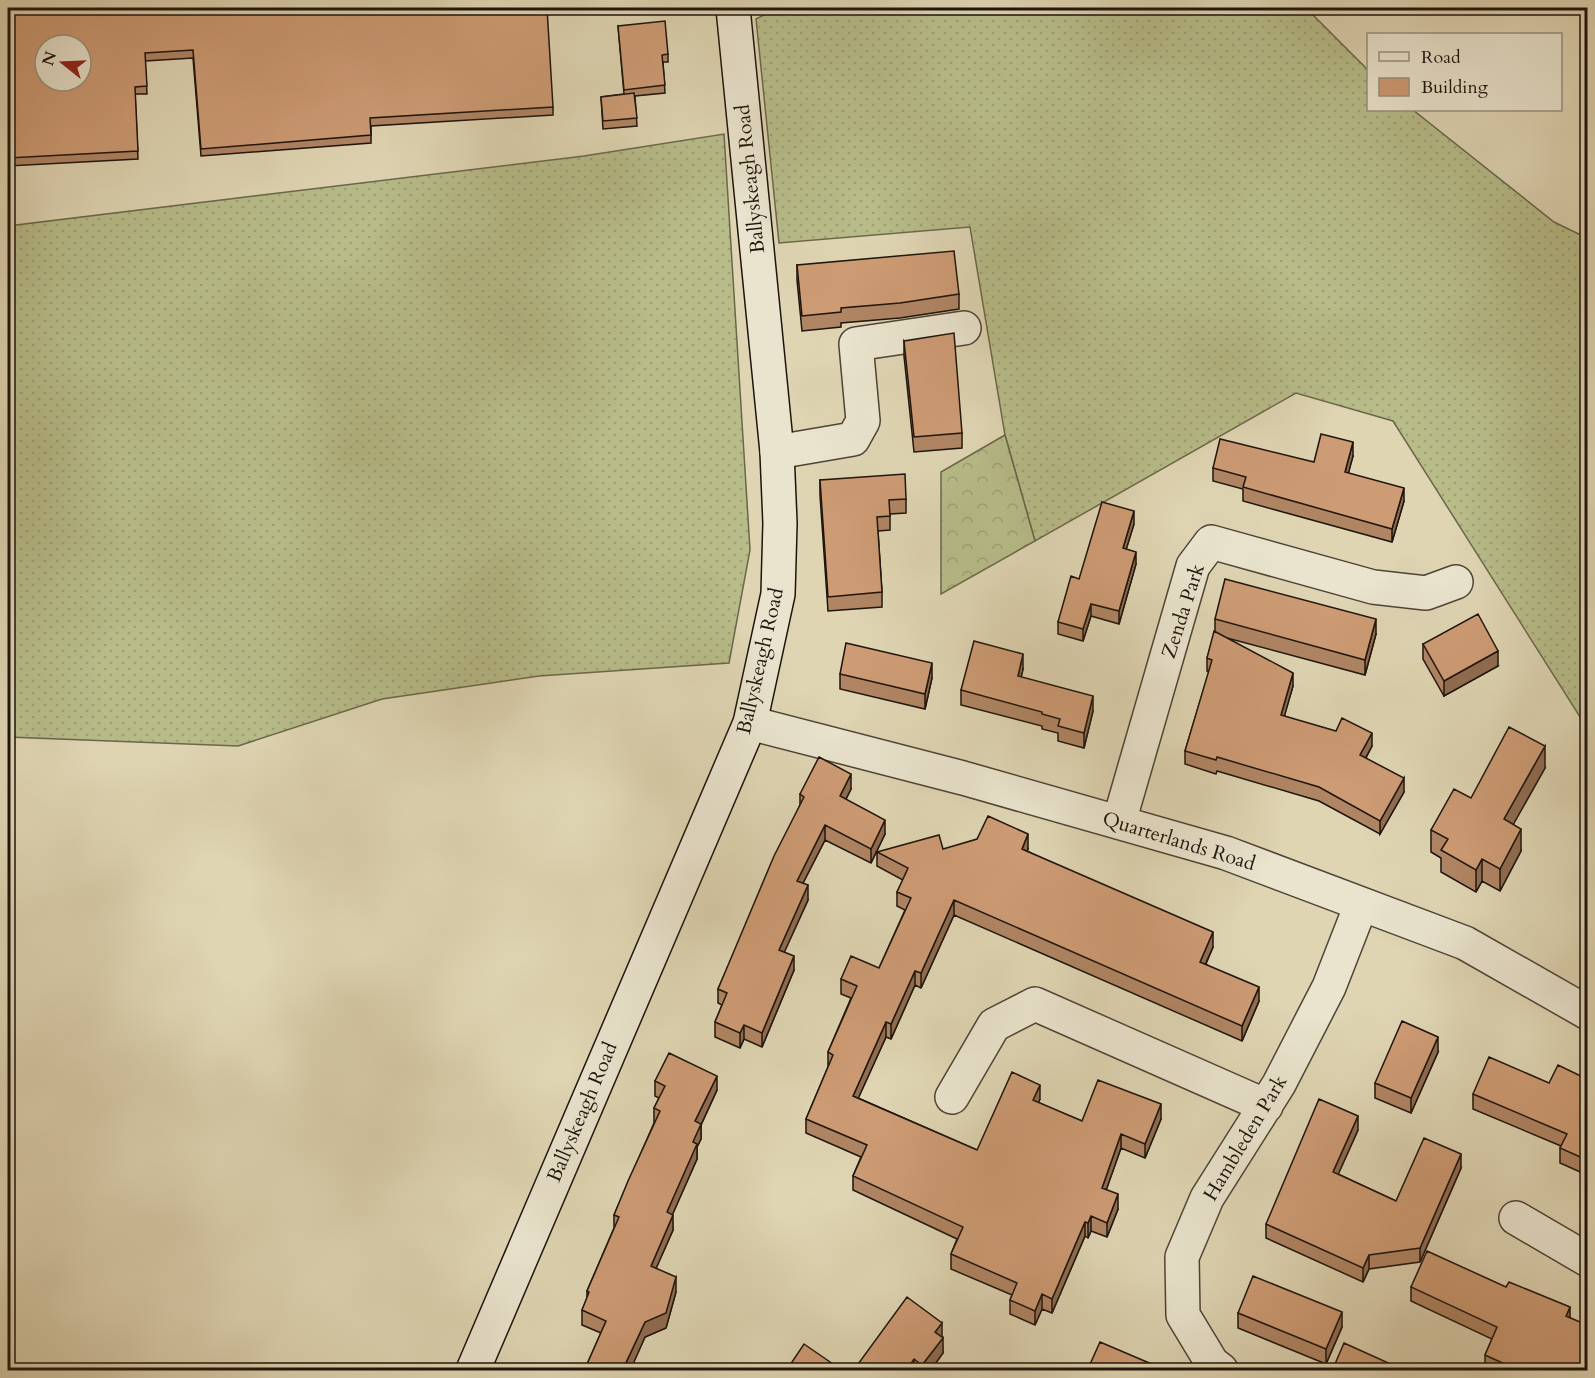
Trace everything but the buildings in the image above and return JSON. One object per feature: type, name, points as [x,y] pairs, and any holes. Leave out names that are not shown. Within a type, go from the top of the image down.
[{"type":"street","name":"Ballyskeagh Road","points":[[473,1371],[750,723],[778,594],[780,523],[777,452],[733,8]]},
{"type":"street","points":[[777,452],[853,439],[863,421],[856,344],[964,328]]},
{"type":"street","name":"Zenda Park","points":[[1119,822],[1193,566],[1211,542],[1373,587],[1426,593],[1456,582]]},
{"type":"street","name":"Quarterlands Road","points":[[750,723],[1226,853],[1465,943],[1587,1013]]},
{"type":"street","name":"Hambleden Park","points":[[1221,1371],[1212,1363],[1184,1315],[1182,1257],[1207,1198],[1279,1084],[1329,987],[1361,905]]},
{"type":"street","points":[[952,1097],[994,1025],[1035,1004],[1266,1106]]},
{"type":"street","points":[[1516,1218],[1587,1260]]},
{"type":"green space","points":[[778,8],[1306,8],[1367,69],[1367,111],[1414,111],[1554,222],[1587,238],[1587,728],[1393,421],[1296,393],[1035,541],[1005,435],[970,227],[779,243],[756,19]]},
{"type":"green space","points":[[724,134],[750,550],[729,663],[539,676],[382,699],[238,746],[8,737],[8,226],[584,156]]},
{"type":"green space","points":[[1005,435],[1035,541],[941,594],[941,472]]}]
